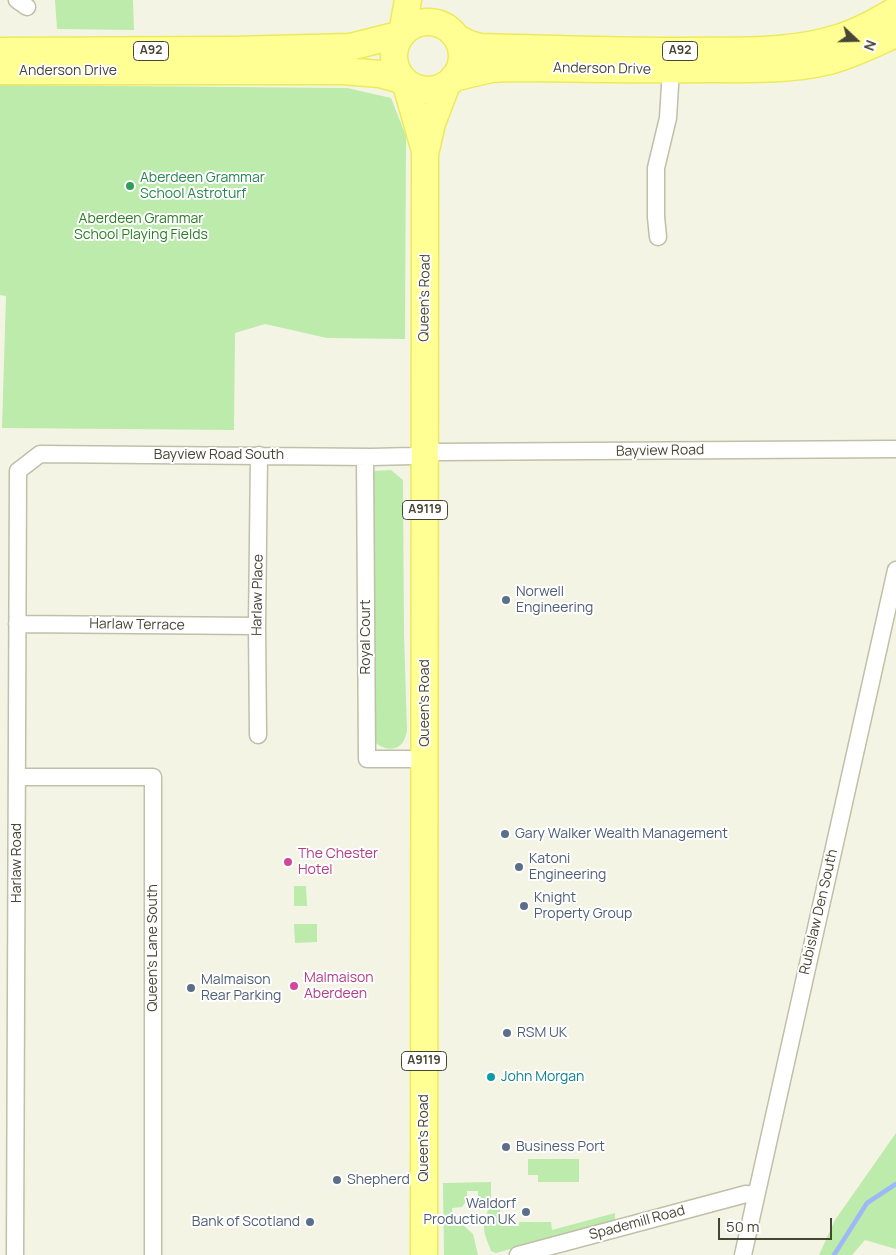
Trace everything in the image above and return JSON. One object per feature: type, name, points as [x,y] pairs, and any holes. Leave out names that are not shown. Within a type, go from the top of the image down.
[{"type":"main road","points":[[405,81],[399,73],[395,53],[397,43],[402,34],[408,0]]},
{"type":"main road","name":"Anderson Drive","points":[[443,21],[468,44],[480,47],[622,51],[769,50],[839,38],[896,10]]},
{"type":"main road","points":[[443,21],[461,48],[462,59],[459,69],[450,81]]},
{"type":"main road","name":"A92","points":[[402,34],[419,23],[443,21]]},
{"type":"main road","name":"Anderson Drive","points":[[0,51],[234,50],[350,47],[402,34]]},
{"type":"main road","name":"Anderson Drive","points":[[450,81],[491,68],[769,69],[802,66],[830,61],[848,55],[896,34]]},
{"type":"main road","name":"Anderson Drive","points":[[0,71],[350,71],[380,74],[405,81]]},
{"type":"main road","name":"A92","points":[[405,81],[421,89],[430,90],[450,81]]},
{"type":"main road","name":"Queen's Road","points":[[405,81],[425,152]]},
{"type":"main road","name":"Queen's Road","points":[[424,1255],[425,152],[432,123],[450,81]]},
{"type":"street","points":[[658,237],[656,168],[668,118],[671,69]]},
{"type":"street","name":"Bayview Road","points":[[425,454],[446,452],[896,449]]},
{"type":"street","name":"Bayview Road South","points":[[18,471],[40,454],[365,457],[425,454]]},
{"type":"street","name":"Harlaw Place","points":[[258,735],[259,455]]},
{"type":"street","name":"Royal Court","points":[[365,457],[367,760],[424,759]]},
{"type":"street","name":"Harlaw Road","points":[[15,1255],[18,471]]},
{"type":"street","name":"Rubislaw Den South","points":[[743,1255],[896,570]]},
{"type":"street","name":"Harlaw Terrace","points":[[17,624],[257,626]]},
{"type":"street","name":"Queen's Lane South","points":[[18,777],[153,777],[153,1255]]},
{"type":"street","name":"Spademill Road","points":[[518,1255],[737,1196],[746,1194],[756,1195]]},
{"type":"green space","points":[[55,0],[133,0],[134,30],[57,29]]},
{"type":"green space","name":"Aberdeen Grammar School Playing Fields","points":[[0,85],[347,88],[391,98],[406,136],[405,339],[327,338],[265,324],[235,333],[234,430],[2,428],[6,296],[0,295]]},
{"type":"green space","points":[[391,470],[403,480],[407,731],[400,746],[392,749],[379,745],[372,739],[373,471]]},
{"type":"green space","points":[[294,886],[306,886],[307,906],[294,906]]},
{"type":"green space","points":[[294,924],[317,924],[317,942],[295,943]]},
{"type":"green space","points":[[896,1133],[896,1249],[865,1240],[852,1255],[819,1255],[835,1220]]},
{"type":"green space","points":[[528,1159],[579,1159],[579,1182],[538,1182],[538,1175],[528,1175]]},
{"type":"green space","points":[[491,1182],[491,1203],[500,1203],[501,1226],[519,1226],[519,1222],[551,1222],[552,1230],[615,1213],[615,1220],[496,1253],[491,1251],[484,1231],[488,1207],[486,1200],[478,1200],[478,1191],[467,1191],[467,1200],[462,1207],[452,1208],[453,1219],[462,1219],[462,1224],[473,1234],[478,1255],[444,1255],[443,1183]]},
{"type":"waterway","points":[[834,1255],[867,1203],[896,1184]]},
{"type":"place","name":"Aberdeen Grammar School Astroturf","points":[[130,186]]},
{"type":"place","name":"Norwell Engineering","points":[[506,600]]},
{"type":"place","name":"Gary Walker Wealth Management","points":[[505,834]]},
{"type":"place","name":"The Chester Hotel","points":[[288,862]]},
{"type":"place","name":"Katoni Engineering","points":[[519,867]]},
{"type":"place","name":"Knight Property Group","points":[[524,906]]},
{"type":"place","name":"Malmaison Aberdeen","points":[[294,986]]},
{"type":"place","name":"Malmaison Rear Parking","points":[[191,988]]},
{"type":"place","name":"RSM UK","points":[[507,1033]]},
{"type":"place","name":"John Morgan","points":[[491,1077]]},
{"type":"place","name":"Business Port","points":[[506,1147]]},
{"type":"place","name":"Shepherd","points":[[337,1180]]},
{"type":"place","name":"Waldorf Production UK","points":[[526,1212]]},
{"type":"place","name":"Bank of Scotland","points":[[310,1222]]}]
